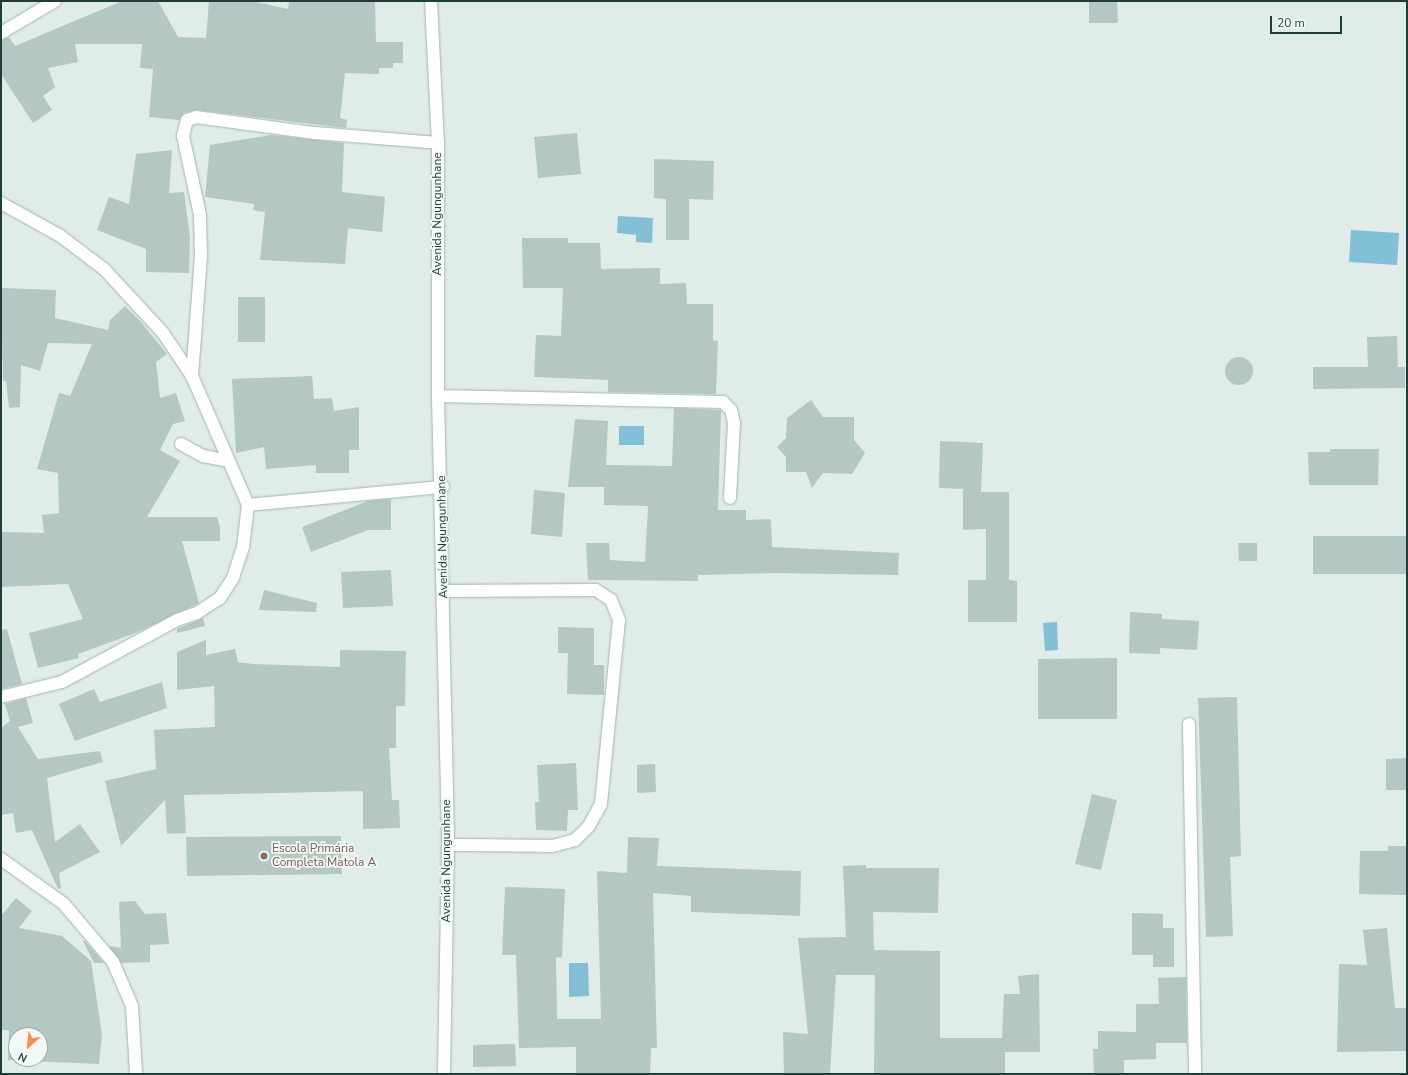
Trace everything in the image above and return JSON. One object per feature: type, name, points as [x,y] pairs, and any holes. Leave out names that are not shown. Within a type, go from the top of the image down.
[{"type":"street","points":[[1,32],[55,1]]},
{"type":"street","name":"Avenida Ngungunhane","points":[[431,1],[438,143],[438,396],[443,487],[448,845],[444,1074]]},
{"type":"street","points":[[192,376],[201,256],[200,215],[183,136],[187,120],[196,117],[316,133],[438,143]]},
{"type":"street","points":[[1,203],[59,235],[104,270],[163,333],[192,376],[248,505],[243,547],[233,578],[220,598],[197,614],[177,620],[62,682],[1,697]]},
{"type":"street","points":[[438,396],[723,402],[731,410],[734,423],[730,498]]},
{"type":"street","points":[[181,444],[203,456],[229,461]]},
{"type":"street","points":[[248,505],[443,487]]},
{"type":"street","points":[[444,591],[596,590],[611,600],[619,620],[601,804],[589,826],[575,840],[552,846],[448,845]]},
{"type":"street","points":[[1189,724],[1195,1074]]},
{"type":"street","points":[[1,859],[63,904],[113,962],[132,1006],[136,1074]]},
{"type":"water","points":[[618,216],[653,218],[652,243],[636,242],[636,235],[617,233]]},
{"type":"water","points":[[1351,230],[1399,233],[1397,265],[1349,262]]},
{"type":"water","points":[[619,426],[644,426],[644,445],[619,445]]},
{"type":"water","points":[[1057,622],[1058,650],[1045,651],[1043,623]]},
{"type":"water","points":[[569,963],[588,963],[589,996],[569,997]]},
{"type":"building","points":[[122,1],[158,1],[178,37],[206,38],[209,1],[252,1],[288,9],[289,1],[375,1],[376,42],[403,42],[403,63],[393,63],[393,68],[379,68],[379,74],[345,73],[340,118],[347,120],[346,128],[197,110],[184,113],[179,120],[149,117],[153,69],[140,68],[142,44],[75,44],[78,62],[48,68],[55,87],[43,96],[52,110],[33,123],[1,74],[1,40],[9,37],[15,46]]},
{"type":"building","points":[[1089,1],[1117,1],[1118,23],[1089,23]]},
{"type":"building","points":[[577,133],[581,174],[538,178],[534,137]]},
{"type":"building","points":[[271,135],[344,143],[342,192],[385,197],[382,232],[348,228],[345,264],[260,260],[265,212],[253,210],[254,204],[205,197],[210,145]]},
{"type":"building","points":[[172,150],[169,193],[184,192],[190,237],[189,273],[146,272],[146,249],[97,230],[109,197],[129,204],[136,154]]},
{"type":"building","points":[[654,159],[714,161],[713,200],[689,199],[689,240],[666,240],[666,199],[654,198]]},
{"type":"building","points":[[522,238],[568,238],[568,243],[600,243],[601,269],[660,268],[660,284],[686,283],[687,304],[713,304],[713,340],[718,341],[716,394],[608,392],[608,380],[534,377],[536,335],[561,336],[563,288],[523,288]]},
{"type":"building","points":[[1,288],[56,290],[55,318],[108,330],[110,320],[125,306],[140,321],[167,354],[156,362],[160,398],[176,393],[185,421],[173,424],[160,450],[180,461],[147,517],[217,517],[220,527],[220,541],[182,541],[199,603],[138,632],[78,654],[79,658],[38,668],[29,633],[83,619],[68,584],[1,587],[1,532],[44,533],[42,515],[59,513],[58,473],[37,469],[59,393],[70,396],[92,344],[48,343],[40,371],[21,365],[20,407],[9,408],[6,381],[3,381]]},
{"type":"building","points":[[238,297],[265,297],[265,342],[238,342]]},
{"type":"building","points":[[1397,336],[1398,367],[1405,367],[1405,388],[1313,389],[1313,367],[1368,367],[1367,337]]},
{"type":"building","points":[[1239,357],[1249,361],[1253,371],[1249,381],[1239,385],[1229,381],[1225,371],[1229,361]]},
{"type":"building","points":[[312,376],[314,399],[332,398],[334,411],[359,407],[359,450],[349,450],[349,473],[316,473],[316,465],[266,469],[264,447],[236,453],[232,379]]},
{"type":"building","points":[[811,400],[823,417],[854,417],[854,440],[865,453],[852,474],[823,473],[812,488],[806,472],[786,472],[786,457],[777,447],[786,438],[787,418]]},
{"type":"building","points":[[674,408],[721,410],[718,510],[746,510],[746,520],[771,519],[772,547],[899,553],[898,575],[773,573],[698,575],[698,581],[588,580],[586,543],[609,543],[610,560],[645,562],[648,506],[604,505],[604,487],[568,487],[575,419],[608,421],[606,465],[672,466]]},
{"type":"building","points":[[940,441],[983,443],[981,492],[1009,492],[1009,580],[1017,581],[1017,622],[968,622],[968,580],[986,580],[986,529],[963,530],[963,489],[939,488]]},
{"type":"building","points":[[1330,449],[1379,449],[1378,485],[1309,485],[1308,452],[1330,452]]},
{"type":"building","points":[[534,490],[565,493],[562,537],[531,534]]},
{"type":"building","points":[[391,499],[391,530],[368,530],[311,552],[302,527],[368,501]]},
{"type":"building","points":[[1313,536],[1407,536],[1407,574],[1313,574]]},
{"type":"building","points":[[1238,543],[1257,543],[1257,561],[1239,561]]},
{"type":"building","points":[[391,570],[393,606],[343,608],[341,572]]},
{"type":"building","points":[[264,590],[317,603],[316,612],[259,610]]},
{"type":"building","points":[[1130,612],[1162,614],[1162,619],[1199,621],[1197,650],[1160,648],[1160,654],[1129,653]]},
{"type":"building","points":[[203,618],[205,626],[177,633],[177,629]]},
{"type":"building","points":[[558,627],[594,628],[594,665],[604,665],[604,695],[567,694],[568,653],[558,653]]},
{"type":"building","points":[[7,629],[22,684],[1,689],[1,630]]},
{"type":"building","points":[[206,640],[206,655],[235,649],[238,662],[253,664],[340,667],[340,650],[406,651],[405,706],[396,706],[396,748],[389,748],[392,800],[399,800],[400,828],[363,829],[363,791],[184,795],[186,833],[167,834],[165,800],[121,846],[105,781],[156,769],[154,730],[215,727],[214,686],[177,690],[177,652]]},
{"type":"building","points":[[1117,658],[1117,719],[1038,719],[1038,659]]},
{"type":"building","points":[[162,682],[167,708],[75,741],[59,704],[94,689],[100,702]]},
{"type":"building","points":[[1237,697],[1241,856],[1230,857],[1233,936],[1206,937],[1198,698]]},
{"type":"building","points":[[26,698],[33,723],[18,727],[38,759],[100,751],[103,762],[47,778],[55,842],[80,824],[100,852],[59,873],[61,888],[58,889],[32,830],[16,833],[13,813],[1,815],[1,728],[10,721],[5,704]]},
{"type":"building","points":[[1407,758],[1407,790],[1386,790],[1386,759]]},
{"type":"building","points":[[576,763],[578,810],[568,810],[567,831],[536,830],[535,802],[539,802],[537,765]]},
{"type":"building","points":[[655,764],[656,792],[637,793],[637,765]]},
{"type":"building","points":[[1092,794],[1117,800],[1101,870],[1075,864]]},
{"type":"building","name":"Escola Primária Completa Matola A","points":[[341,836],[342,874],[187,876],[186,837]]},
{"type":"building","points":[[628,837],[659,838],[657,866],[801,871],[800,916],[691,912],[691,896],[653,893],[657,1048],[651,1048],[650,1074],[576,1074],[576,1047],[519,1048],[516,955],[502,955],[505,887],[565,889],[562,958],[556,957],[557,1019],[601,1019],[597,871],[627,873]]},
{"type":"building","points":[[1388,846],[1407,846],[1407,895],[1359,894],[1360,851],[1388,851]]},
{"type":"building","points":[[866,865],[866,868],[939,868],[938,913],[873,912],[874,950],[940,951],[940,1038],[1002,1038],[1004,994],[1020,994],[1018,976],[1039,974],[1040,1052],[1005,1052],[1005,1074],[874,1074],[875,975],[836,975],[830,1074],[784,1074],[783,1032],[808,1034],[798,938],[846,937],[843,866]]},
{"type":"building","points":[[16,898],[32,911],[19,928],[62,936],[91,961],[102,1035],[99,1064],[48,1062],[48,1027],[8,1027],[8,1030],[1,1030],[1,916]]},
{"type":"building","points":[[135,901],[145,914],[166,913],[169,944],[150,945],[150,962],[121,963],[109,946],[121,948],[119,902]]},
{"type":"building","points":[[1132,913],[1163,914],[1163,928],[1174,928],[1174,967],[1153,967],[1153,955],[1132,955]]},
{"type":"building","points":[[1387,928],[1395,1008],[1407,1008],[1407,1051],[1337,1052],[1339,964],[1367,965],[1363,930]]},
{"type":"building","points":[[83,941],[85,941],[104,963],[94,963]]},
{"type":"building","points":[[1186,977],[1187,1043],[1156,1043],[1156,1059],[1124,1060],[1124,1074],[1094,1074],[1093,1049],[1098,1049],[1098,1031],[1136,1032],[1136,1004],[1159,1004],[1158,978]]},
{"type":"building","points":[[515,1044],[516,1066],[473,1067],[473,1045]]},
{"type":"place","name":"Escola Primária Completa Matola A","points":[[264,856]]}]
